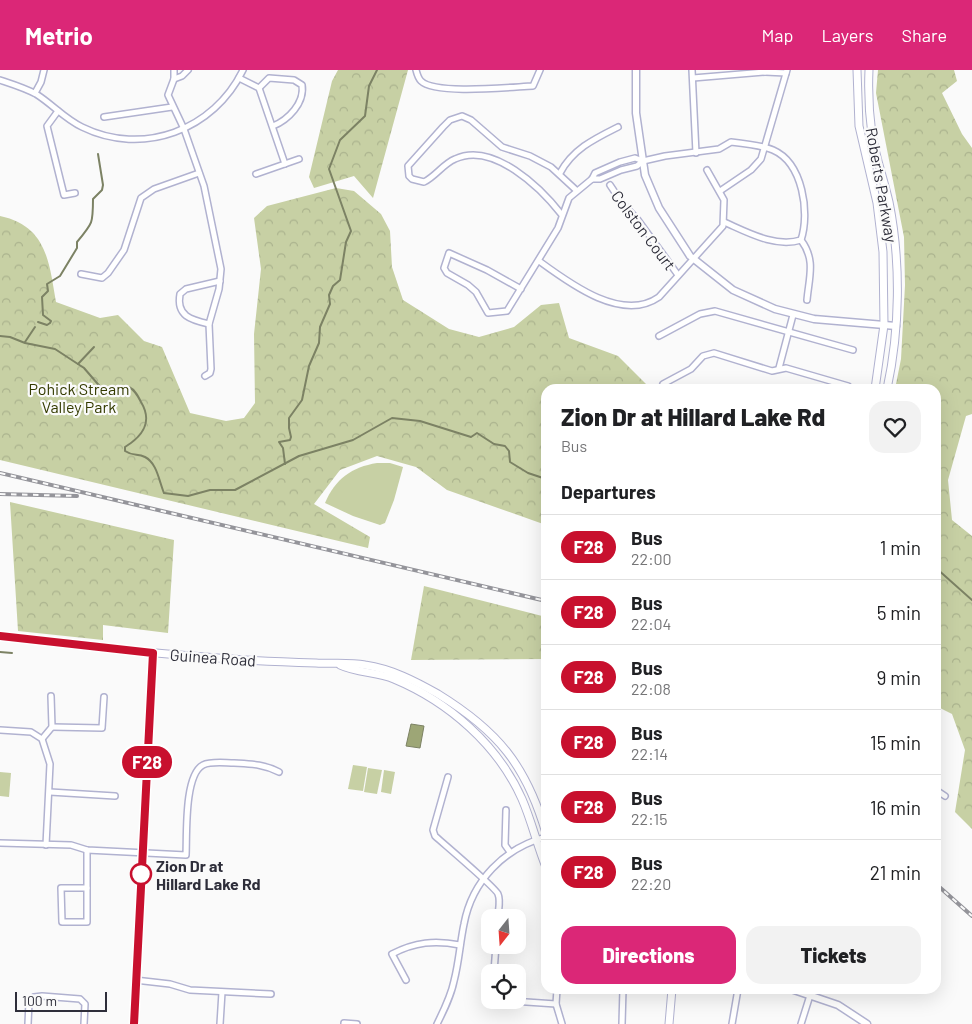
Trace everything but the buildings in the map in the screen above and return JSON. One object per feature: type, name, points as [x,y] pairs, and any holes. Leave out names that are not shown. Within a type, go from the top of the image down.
[{"type":"main road","name":"Roberts Parkway","points":[[857,70],[859,126],[881,225],[884,326],[876,384]]},
{"type":"main road","name":"Roberts Parkway","points":[[869,70],[869,113],[892,224],[896,326],[888,384]]},
{"type":"main road","name":"Guinea Road","points":[[0,636],[153,653],[261,661],[337,664],[348,668],[377,670]]},
{"type":"main road","points":[[377,670],[400,674],[426,687],[458,706],[484,726],[504,748],[522,775],[533,794],[541,819]]},
{"type":"main road","points":[[377,670],[434,701],[475,732],[511,779],[541,851]]},
{"type":"main road","points":[[670,1024],[672,994]]},
{"type":"street","points":[[35,93],[41,82],[44,70]]},
{"type":"street","points":[[174,70],[174,79],[168,95],[184,129],[208,202],[221,269],[220,281],[209,324],[211,369],[210,373],[205,376]]},
{"type":"street","points":[[174,79],[188,70]]},
{"type":"street","points":[[0,80],[35,93],[84,128],[121,139],[155,138],[184,129],[214,111],[228,96],[243,70]]},
{"type":"street","points":[[416,70],[418,76],[425,84],[471,90],[533,86],[540,70]]},
{"type":"street","points":[[636,70],[636,114],[642,161],[650,189],[659,208],[693,259],[733,290],[793,315],[844,323],[896,326]]},
{"type":"street","points":[[692,70],[696,153]]},
{"type":"street","points":[[693,78],[765,71],[787,72],[761,159],[751,170],[720,191]]},
{"type":"street","points":[[239,78],[259,88],[285,164]]},
{"type":"street","points":[[259,88],[269,78],[294,80],[302,85],[300,101],[285,121],[273,126]]},
{"type":"street","points":[[104,117],[172,107]]},
{"type":"street","points":[[58,111],[48,126],[64,195],[75,192]]},
{"type":"street","points":[[562,215],[527,178],[501,163],[483,156],[456,158],[424,182],[412,179],[408,172],[410,163],[427,148],[450,120],[462,116],[471,120],[502,147],[540,160],[560,173],[576,190]]},
{"type":"street","points":[[560,173],[575,153],[589,142],[618,127]]},
{"type":"street","points":[[592,179],[600,179],[621,170],[637,166],[642,161],[718,149],[731,142],[765,148],[780,154],[797,176],[806,210],[801,240],[810,254],[811,261],[807,300]]},
{"type":"street","points":[[520,289],[487,270],[449,253],[444,268],[447,273],[476,292],[488,312],[506,311],[539,260],[558,228],[566,203],[576,190],[592,179],[595,173],[620,162],[635,158],[642,161]]},
{"type":"street","points":[[256,174],[299,159]]},
{"type":"street","points":[[539,260],[595,296],[624,305],[650,304],[659,297],[718,232],[724,222],[724,200],[707,170]]},
{"type":"street","points":[[81,274],[102,278],[108,273],[124,250],[142,198],[154,189],[199,173]]},
{"type":"street","name":"Colston Court","points":[[610,185],[622,204],[638,220],[678,275]]},
{"type":"street","points":[[724,222],[759,236],[784,243],[801,240]]},
{"type":"street","points":[[209,324],[190,320],[184,316],[178,300],[180,294],[186,289],[220,281]]},
{"type":"street","points":[[659,336],[707,311],[716,311],[853,350]]},
{"type":"street","points":[[779,368],[793,315]]},
{"type":"street","points":[[663,384],[691,369],[703,356],[714,353],[772,371],[779,368],[840,384]]},
{"type":"street","points":[[134,1024],[153,653]]},
{"type":"street","points":[[42,738],[52,727],[51,696]]},
{"type":"street","points":[[52,727],[102,728],[104,697]]},
{"type":"street","points":[[0,730],[32,732],[42,738],[50,764],[46,845]]},
{"type":"street","points":[[0,843],[71,845],[87,850],[186,855],[189,794],[194,774],[203,765],[218,763],[266,765],[279,772]]},
{"type":"street","points":[[448,777],[433,830],[435,836],[495,888],[499,896],[498,909]]},
{"type":"street","points":[[50,792],[115,796]]},
{"type":"street","points":[[941,793],[946,796]]},
{"type":"street","points":[[506,810],[505,845],[510,852]]},
{"type":"street","points":[[437,1024],[454,982],[468,910],[483,879],[510,852],[541,837]]},
{"type":"street","points":[[87,850],[87,888],[87,922],[62,922],[61,888],[87,888]]},
{"type":"street","points":[[406,980],[392,954],[405,947],[429,942],[460,945]]},
{"type":"street","points":[[136,980],[170,984],[190,990],[271,994]]},
{"type":"street","points":[[220,1024],[222,992]]},
{"type":"street","points":[[557,994],[556,1004],[562,1024]]},
{"type":"street","points":[[622,1024],[623,994]]},
{"type":"street","points":[[732,1024],[737,994]]},
{"type":"street","points":[[801,1024],[810,994]]},
{"type":"street","points":[[815,994],[838,1005],[868,1024]]},
{"type":"street","points":[[28,1024],[29,1002],[34,997],[42,996],[80,999],[85,1004],[84,1024]]},
{"type":"street","points":[[526,1002],[556,1004]]},
{"type":"street","points":[[344,1023],[357,1024]]},
{"type":"green space","points":[[338,70],[408,70],[373,198],[354,176],[314,188],[309,177],[332,81]]},
{"type":"green space","points":[[878,70],[954,70],[957,81],[942,93],[962,134],[972,148],[972,414],[966,416],[948,480],[952,520],[972,536],[972,829],[955,812],[965,750],[952,714],[941,708],[941,384],[896,384],[901,359],[905,285],[904,237],[876,93]]},
{"type":"green space","name":"Pohick Stream Valley Park","points":[[336,188],[354,191],[381,214],[390,231],[392,267],[403,300],[449,329],[479,337],[514,327],[541,305],[559,303],[569,338],[618,356],[646,384],[541,384],[541,523],[447,490],[416,467],[377,456],[340,470],[314,504],[370,537],[368,548],[0,460],[0,216],[16,221],[28,228],[37,237],[48,260],[56,302],[100,318],[118,315],[144,341],[162,347],[190,413],[226,421],[244,418],[255,403],[254,334],[261,269],[254,218],[267,206]]},
{"type":"green space","points":[[377,463],[390,463],[403,467],[394,500],[385,523],[380,525],[353,516],[325,503],[334,487],[345,476],[352,471]]},
{"type":"green space","points":[[10,502],[174,540],[168,633],[103,625],[103,640],[18,631]]},
{"type":"green space","points":[[424,586],[541,616],[541,659],[411,660]]},
{"type":"green space","points":[[353,765],[367,767],[363,791],[348,789]]},
{"type":"green space","points":[[368,768],[382,770],[377,794],[364,792]]},
{"type":"green space","points":[[384,770],[395,772],[391,794],[381,792]]},
{"type":"green space","points":[[0,772],[11,773],[9,797],[0,796]]},
{"type":"shaded area","points":[[411,724],[424,726],[420,748],[406,746]]},
{"type":"waterway","points":[[285,464],[283,448],[279,442],[290,440],[289,418],[302,400],[309,366],[319,343],[320,327],[330,304],[329,295],[333,286],[340,280],[346,242],[351,231],[329,169],[340,140],[365,116],[369,86],[377,70]]},
{"type":"waterway","points":[[38,322],[47,325],[50,323],[51,321],[43,315],[42,297],[48,291],[47,284],[60,276],[77,248],[77,242],[91,222],[93,199],[102,190],[103,185],[98,154]]},
{"type":"waterway","points":[[25,342],[35,327]]},
{"type":"waterway","points":[[0,336],[55,349],[84,368],[103,390],[124,391],[129,387],[133,390],[144,409],[146,422],[141,433],[125,447],[125,451],[145,457],[152,463],[164,493],[188,496],[210,490],[235,490],[299,456],[353,440],[392,418],[420,421],[471,437],[477,433],[494,444],[505,446],[509,451],[510,462],[528,473],[541,477]]},
{"type":"waterway","points":[[78,364],[94,347]]},
{"type":"waterway","points":[[941,572],[972,600]]},
{"type":"waterway","points":[[0,652],[12,653]]},
{"type":"railway","points":[[0,473],[541,600]]},
{"type":"railway","points":[[0,494],[77,496]]},
{"type":"railway","points":[[941,888],[972,916]]},
{"type":"bus line","name":"F28","points":[[0,636],[153,653],[134,1024]]},
{"type":"place","name":"Zion Dr at Hillard Lake Rd","points":[[141,874]]}]
